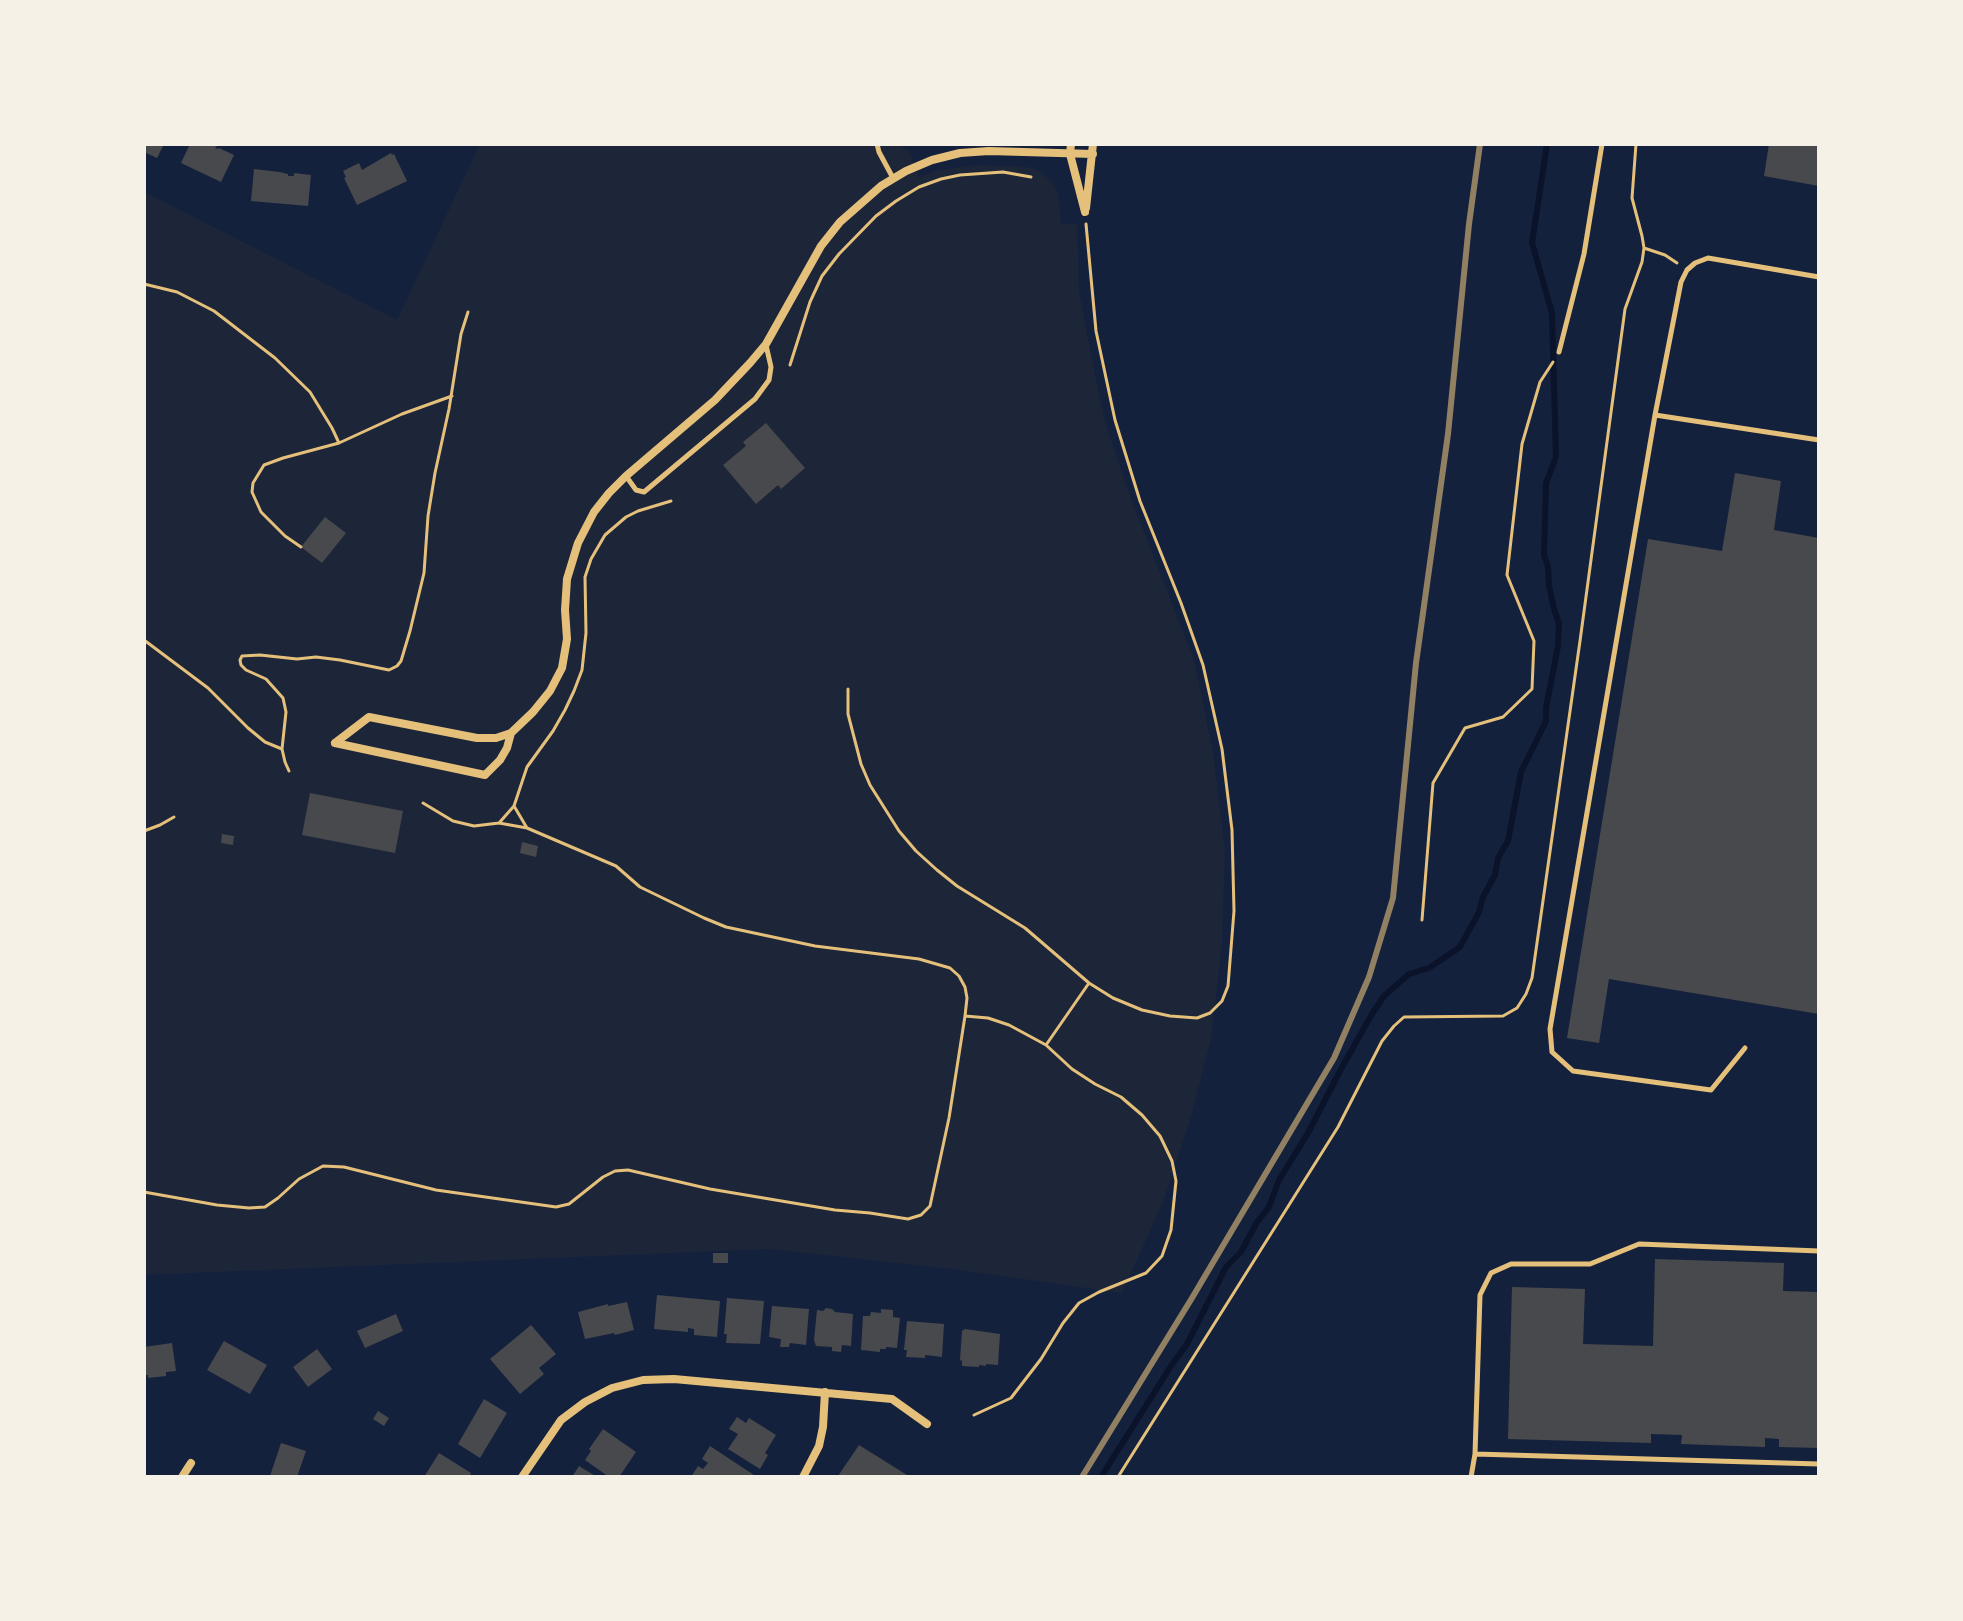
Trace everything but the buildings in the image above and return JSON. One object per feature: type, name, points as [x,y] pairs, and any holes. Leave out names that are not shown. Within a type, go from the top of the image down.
[{"type":"street","points":[[511,733],[500,760],[485,775],[335,743],[369,717],[477,738],[496,738],[511,733],[550,691],[562,668],[567,639],[567,579],[578,543],[594,512],[626,476],[715,400],[750,363],[766,344],[821,246],[840,222],[893,179],[932,160],[960,153],[989,151],[1070,149],[1093,149],[1085,212],[1070,149]]},
{"type":"street","points":[[522,1477],[561,1420],[585,1402],[612,1388],[643,1380],[674,1379],[892,1399],[927,1424]]},
{"type":"street","points":[[803,1477],[819,1446],[825,1392]]},
{"type":"street","points":[[182,1477],[191,1463]]},
{"type":"lane","points":[[877,144],[893,179]]},
{"type":"lane","points":[[1559,352],[1584,254],[1602,144]]},
{"type":"lane","points":[[1745,1048],[1711,1090],[1573,1071],[1552,1052],[1550,1029],[1678,295],[1687,270],[1708,258],[1819,277]]},
{"type":"lane","points":[[626,476],[636,490],[644,492],[755,399],[769,380],[771,367],[766,344]]},
{"type":"lane","points":[[1655,415],[1819,440]]},
{"type":"lane","points":[[1471,1477],[1475,1454],[1480,1295],[1491,1273],[1511,1264],[1590,1264],[1639,1244],[1819,1251]]},
{"type":"lane","points":[[1475,1454],[1819,1464]]},
{"type":"path","points":[[1118,1477],[1338,1127],[1382,1041],[1394,1026],[1404,1017],[1503,1016],[1517,1008],[1526,994],[1532,978],[1625,309],[1644,248],[1632,198],[1636,144]]},
{"type":"path","points":[[790,365],[810,302],[822,276],[876,216],[919,187],[941,179],[1003,172],[1031,177]]},
{"type":"path","points":[[848,689],[848,714],[870,785],[899,831],[937,870],[1025,928],[1089,983],[1113,998],[1142,1010],[1197,1018],[1210,1013],[1222,1001],[1228,986],[1234,911],[1232,830],[1222,749],[1203,665],[1140,501],[1115,420],[1096,331],[1086,224]]},
{"type":"path","points":[[1644,248],[1665,255]]},
{"type":"path","points":[[144,284],[177,292],[205,306],[275,358],[310,392],[339,443]]},
{"type":"path","points":[[289,771],[282,749],[286,712],[283,698],[266,679],[246,670],[240,660],[242,656],[260,655],[340,660],[389,670],[401,661],[424,573],[435,473],[452,396],[461,334],[468,312]]},
{"type":"path","points":[[1422,920],[1433,783],[1465,728],[1503,717],[1532,689],[1534,641],[1507,575],[1522,444],[1540,382],[1559,352]]},
{"type":"path","points":[[301,547],[261,512],[252,492],[253,483],[264,465],[339,443],[402,414],[452,396]]},
{"type":"path","points":[[605,535],[626,517],[671,501]]},
{"type":"path","points":[[144,640],[208,688],[265,742],[282,749]]},
{"type":"path","points":[[144,1192],[217,1205],[265,1207],[299,1179],[323,1166],[344,1167],[436,1190],[556,1207],[569,1204],[603,1177],[615,1171],[628,1170],[710,1189],[908,1219],[921,1215],[930,1206],[949,1118],[967,998],[959,976],[950,968],[919,959],[815,946],[726,927],[640,887],[616,866],[527,828],[499,823],[474,826],[453,821],[423,803]]},
{"type":"path","points":[[499,823],[514,806]]},
{"type":"path","points":[[144,831],[174,817]]},
{"type":"path","points":[[1046,1045],[1089,983]]},
{"type":"path","points":[[965,1016],[988,1018],[1009,1025],[1046,1045],[1072,1069],[1121,1097],[1160,1136],[1172,1161],[1176,1181],[1171,1230],[1162,1256],[1146,1273],[1079,1303],[1011,1398],[974,1415]]},
{"type":"shaded area","points":[[480,144],[895,144],[909,150],[919,178],[934,171],[977,165],[1027,167],[1039,171],[1052,182],[1058,193],[1061,224],[1077,224],[1079,290],[1105,422],[1128,491],[1194,660],[1213,752],[1225,851],[1222,943],[1211,1039],[1191,1117],[1163,1202],[1122,1293],[952,1269],[769,1249],[144,1275],[144,192],[397,320]]},
{"type":"waterway","points":[[1101,1477],[1187,1344],[1226,1267],[1241,1252],[1269,1207],[1279,1180],[1372,1014],[1384,996],[1409,974],[1429,968],[1460,947],[1479,912],[1495,875],[1498,858],[1508,841],[1521,772],[1546,721],[1558,646],[1559,624],[1544,555],[1546,483],[1556,457],[1552,313],[1532,243],[1547,144]]},
{"type":"railway","points":[[1082,1477],[1334,1058],[1369,977],[1393,898],[1416,663],[1448,434],[1480,144]]}]
